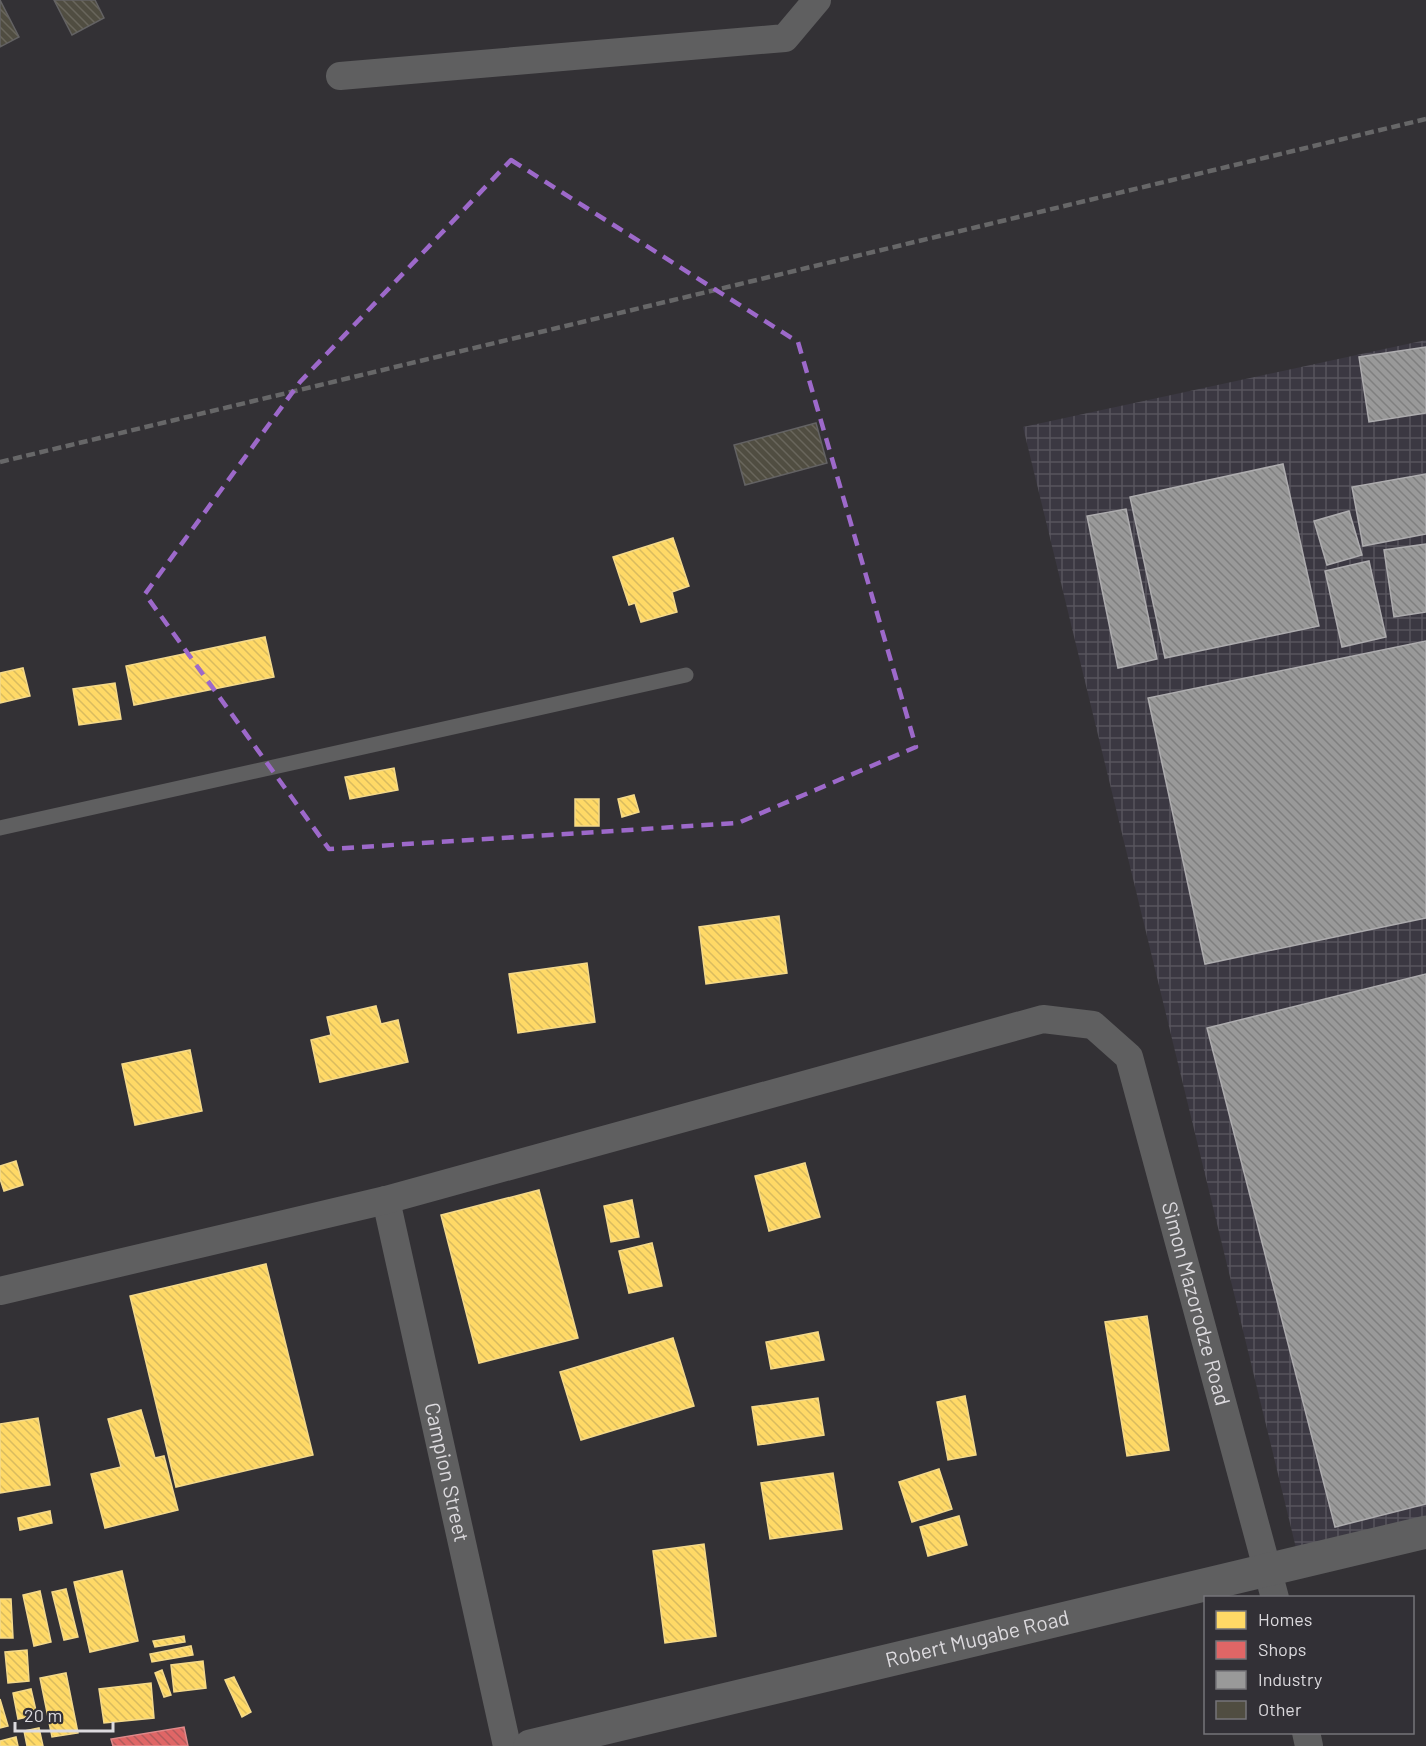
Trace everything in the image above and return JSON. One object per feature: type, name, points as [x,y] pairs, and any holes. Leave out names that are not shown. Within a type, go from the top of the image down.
[{"type":"street","points":[[340,76],[785,38],[817,0]]},
{"type":"street","name":"Simon Mazorodze Road","points":[[386,1200],[1043,1019],[1093,1026],[1129,1057],[1272,1583]]},
{"type":"street","points":[[0,1291],[386,1200]]},
{"type":"street","name":"Campion Street","points":[[386,1200],[507,1746]]},
{"type":"street","name":"Robert Mugabe Road","points":[[1213,1596],[1272,1583],[1426,1532]]},
{"type":"street","name":"Robert Mugabe Road","points":[[530,1746],[1204,1598]]},
{"type":"lane","points":[[0,828],[686,675]]},
{"type":"highlighted area","points":[[511,160],[798,342],[916,747],[738,823],[329,849],[145,594],[300,382]]},
{"type":"shaded area","points":[[1426,340],[1426,1516],[1296,1548],[1023,427]]},
{"type":"building: Homes","points":[[673,538],[689,586],[672,592],[677,612],[641,622],[635,603],[629,605],[613,557]]},
{"type":"building: Homes","points":[[265,637],[274,677],[134,705],[126,666]]},
{"type":"building: Homes","points":[[23,668],[30,696],[0,703],[0,673]]},
{"type":"building: Homes","points":[[115,683],[121,719],[79,725],[73,689]]},
{"type":"building: Homes","points":[[394,768],[398,790],[350,799],[345,777]]},
{"type":"building: Homes","points":[[634,795],[639,812],[622,817],[618,799]]},
{"type":"building: Homes","points":[[575,799],[599,799],[599,826],[575,826]]},
{"type":"building: Homes","points":[[779,916],[787,973],[706,984],[699,927]]},
{"type":"building: Homes","points":[[587,963],[595,1022],[518,1033],[509,974]]},
{"type":"building: Homes","points":[[376,1006],[381,1024],[398,1020],[408,1062],[320,1082],[311,1040],[331,1035],[327,1017]]},
{"type":"building: Homes","points":[[190,1050],[202,1111],[135,1125],[122,1064]]},
{"type":"building: Homes","points":[[16,1161],[23,1185],[4,1191],[0,1179],[0,1166]]},
{"type":"building: Homes","points":[[805,1163],[820,1217],[769,1231],[755,1176]]},
{"type":"building: Homes","points":[[539,1190],[578,1338],[479,1363],[441,1215]]},
{"type":"building: Homes","points":[[632,1200],[639,1237],[611,1242],[604,1206]]},
{"type":"building: Homes","points":[[652,1243],[662,1286],[629,1293],[619,1251]]},
{"type":"building: Homes","points":[[266,1264],[313,1455],[176,1487],[130,1296]]},
{"type":"building: Homes","points":[[1147,1316],[1169,1450],[1127,1456],[1105,1322]]},
{"type":"building: Homes","points":[[818,1332],[824,1360],[771,1369],[766,1342]]},
{"type":"building: Homes","points":[[673,1338],[694,1406],[581,1440],[560,1372]]},
{"type":"building: Homes","points":[[965,1396],[976,1455],[948,1460],[937,1402]]},
{"type":"building: Homes","points":[[818,1398],[824,1435],[758,1445],[752,1407]]},
{"type":"building: Homes","points":[[141,1410],[155,1458],[164,1456],[178,1510],[105,1528],[91,1474],[121,1467],[108,1419]]},
{"type":"building: Homes","points":[[38,1418],[50,1485],[0,1493],[0,1424]]},
{"type":"building: Homes","points":[[939,1469],[952,1509],[912,1522],[899,1482]]},
{"type":"building: Homes","points":[[833,1473],[842,1529],[770,1539],[761,1483]]},
{"type":"building: Homes","points":[[50,1511],[52,1523],[20,1530],[18,1518]]},
{"type":"building: Homes","points":[[959,1516],[967,1545],[928,1556],[920,1527]]},
{"type":"building: Homes","points":[[704,1544],[716,1636],[665,1643],[653,1551]]},
{"type":"building: Homes","points":[[122,1571],[138,1641],[90,1652],[74,1582]]},
{"type":"building: Homes","points":[[66,1589],[78,1637],[64,1640],[52,1592]]},
{"type":"building: Homes","points":[[40,1591],[51,1642],[34,1646],[23,1595]]},
{"type":"building: Homes","points":[[0,1599],[11,1599],[13,1638],[0,1638]]},
{"type":"building: Homes","points":[[184,1636],[185,1642],[155,1647],[153,1641]]},
{"type":"building: Homes","points":[[191,1646],[193,1655],[152,1662],[150,1654]]},
{"type":"building: Homes","points":[[27,1650],[29,1681],[8,1683],[5,1652]]},
{"type":"building: Homes","points":[[203,1661],[206,1688],[174,1692],[171,1665]]},
{"type":"building: Homes","points":[[162,1670],[171,1695],[164,1697],[155,1673]]},
{"type":"building: Homes","points":[[66,1673],[78,1733],[52,1737],[40,1678]]},
{"type":"building: Homes","points":[[234,1677],[251,1712],[242,1717],[225,1680]]},
{"type":"building: Homes","points":[[151,1683],[154,1718],[104,1723],[99,1689]]},
{"type":"building: Homes","points":[[31,1689],[37,1715],[18,1719],[13,1693]]},
{"type":"building: Homes","points":[[0,1699],[8,1726],[0,1728]]},
{"type":"building: Homes","points":[[39,1728],[43,1746],[27,1746],[24,1731]]},
{"type":"building: Homes","points":[[16,1737],[18,1746],[0,1746],[0,1741]]},
{"type":"building: Shops","points":[[184,1727],[188,1746],[113,1746],[111,1739]]},
{"type":"building: Industry","points":[[1426,347],[1426,413],[1369,422],[1359,357]]},
{"type":"building: Industry","points":[[1283,464],[1319,626],[1165,658],[1130,497]]},
{"type":"building: Industry","points":[[1426,474],[1426,534],[1363,546],[1352,487]]},
{"type":"building: Industry","points":[[1126,509],[1157,659],[1118,668],[1087,516]]},
{"type":"building: Industry","points":[[1349,511],[1362,555],[1327,565],[1314,521]]},
{"type":"building: Industry","points":[[1426,544],[1426,612],[1394,617],[1384,550]]},
{"type":"building: Industry","points":[[1369,561],[1386,637],[1342,647],[1325,571]]},
{"type":"building: Industry","points":[[1426,641],[1426,918],[1205,964],[1148,698]]},
{"type":"building: Industry","points":[[1426,974],[1426,1504],[1335,1527],[1207,1028]]},
{"type":"building: Other","points":[[0,0],[19,37],[0,47]]},
{"type":"building: Other","points":[[54,0],[95,0],[104,18],[72,35]]},
{"type":"building: Other","points":[[816,423],[827,463],[745,485],[734,445]]},
{"type":"railway","points":[[0,462],[1426,119]]}]
